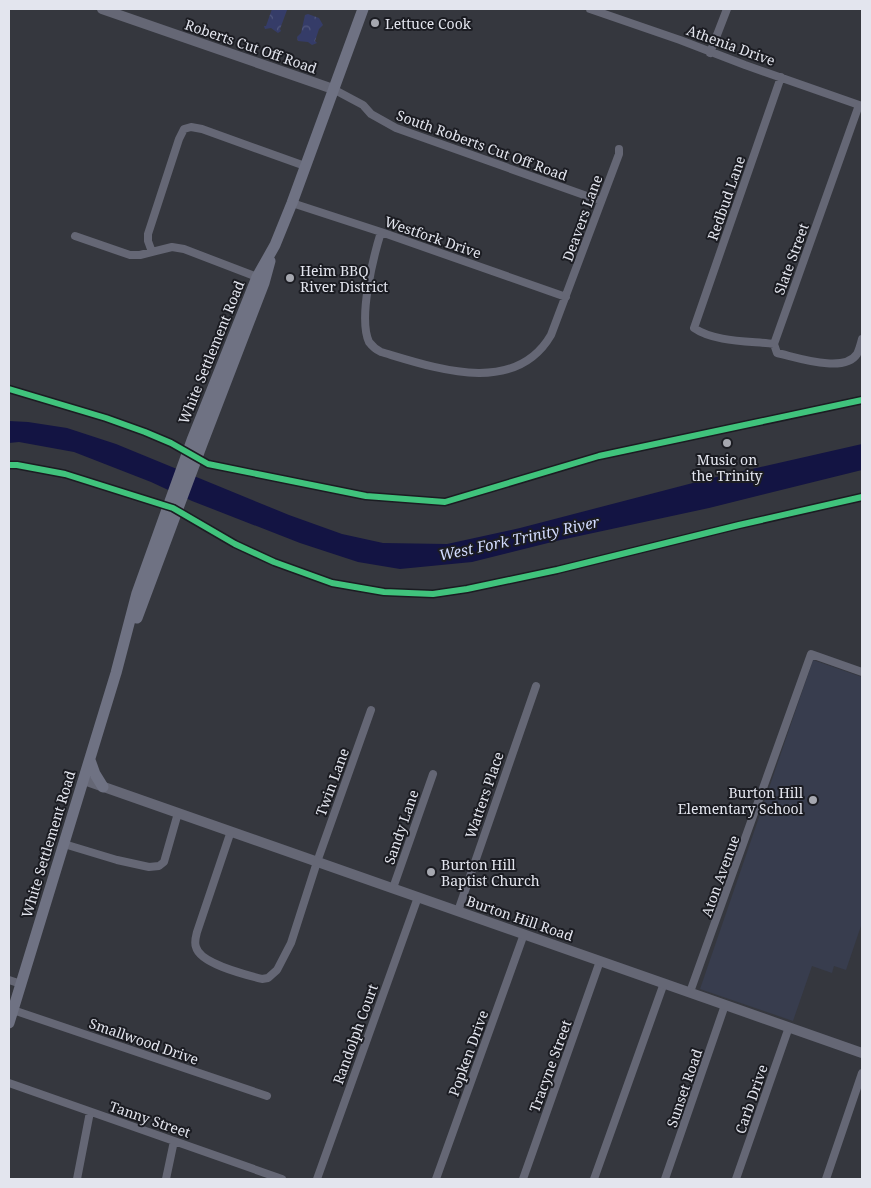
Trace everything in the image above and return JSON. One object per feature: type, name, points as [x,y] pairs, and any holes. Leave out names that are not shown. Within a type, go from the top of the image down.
[{"type":"main road","name":"White Settlement Road","points":[[9,1023],[116,673],[169,519],[253,300],[264,283],[275,245],[292,204],[362,9]]},
{"type":"main road","name":"White Settlement Road","points":[[253,300],[257,277],[275,245]]},
{"type":"main road","points":[[90,760],[94,774],[103,787]]},
{"type":"street","name":"Roberts Cut Off Road","points":[[102,9],[333,89]]},
{"type":"street","name":"Athenia Drive","points":[[590,9],[861,105]]},
{"type":"street","points":[[710,53],[727,9]]},
{"type":"street","name":"Redbud Lane","points":[[774,344],[713,337],[701,333],[694,328],[781,77]]},
{"type":"street","name":"South Roberts Cut Off Road","points":[[333,89],[363,105],[371,114],[396,128],[601,201]]},
{"type":"street","name":"Slate Street","points":[[774,344],[861,105]]},
{"type":"street","points":[[152,252],[148,241],[148,234],[179,139],[184,130],[191,127],[202,129],[305,166]]},
{"type":"street","name":"Deavers Lane","points":[[381,232],[368,287],[366,328],[370,342],[381,352],[458,373],[482,374],[526,363],[545,345],[551,335],[620,148]]},
{"type":"street","name":"Westfork Drive","points":[[292,204],[381,232],[566,296]]},
{"type":"street","points":[[75,236],[130,255],[140,255],[172,247],[184,249],[257,277]]},
{"type":"street","points":[[774,344],[777,353],[825,364],[839,364],[857,354],[862,339]]},
{"type":"street","name":"Aton Avenue","points":[[690,992],[811,654],[862,672]]},
{"type":"street","name":"Watters Place","points":[[458,911],[536,686]]},
{"type":"street","name":"Twin Lane","points":[[231,831],[197,932],[195,947],[202,956],[210,961],[262,979],[268,978],[277,970],[291,943],[317,862],[371,710]]},
{"type":"street","name":"Sandy Lane","points":[[393,888],[433,774]]},
{"type":"street","name":"Burton Hill Road","points":[[84,780],[862,1053]]},
{"type":"street","points":[[64,844],[117,860],[150,867],[160,866],[164,862],[178,813]]},
{"type":"street","name":"Randolph Court","points":[[317,1179],[418,897]]},
{"type":"street","name":"Popken Drive","points":[[436,1179],[524,934]]},
{"type":"street","name":"Tracyne Street","points":[[523,1179],[600,961]]},
{"type":"street","points":[[9,980],[21,984]]},
{"type":"street","points":[[594,1179],[664,983]]},
{"type":"street","name":"Sunset Road","points":[[666,1179],[725,1005]]},
{"type":"street","name":"Smallwood Drive","points":[[13,1010],[267,1096]]},
{"type":"street","name":"Carb Drive","points":[[736,1179],[789,1027]]},
{"type":"street","points":[[826,1179],[862,1073]]},
{"type":"street","name":"Tanny Street","points":[[9,1083],[282,1179]]},
{"type":"street","points":[[77,1179],[90,1112]]},
{"type":"street","points":[[166,1179],[174,1141]]},
{"type":"street","points":[[252,1179],[254,1170]]},
{"type":"shaded area","name":"Burton Hill Elementary School","points":[[813,660],[862,677],[862,923],[846,970],[834,966],[832,973],[812,966],[793,1021],[700,989]]},
{"type":"green space","points":[[272,9],[289,10],[287,10],[280,29],[281,31],[278,33],[271,28],[265,29],[264,26],[266,26]]},
{"type":"green space","points":[[308,14],[319,18],[323,25],[319,29],[315,41],[317,43],[312,45],[308,42],[298,41],[297,37],[301,33],[305,15]]},
{"type":"water","name":"West Fork Trinity River","points":[[9,421],[67,428],[116,444],[289,515],[342,534],[383,543],[447,544],[520,528],[712,478],[862,444],[862,470],[709,508],[556,541],[472,562],[400,569],[358,562],[300,543],[74,452],[19,442],[9,443]]},
{"type":"cycle path","points":[[9,389],[106,418],[145,432],[171,443],[208,464],[366,496],[445,502],[599,456],[862,400]]},
{"type":"cycle path","points":[[9,465],[65,474],[173,508],[235,544],[274,562],[332,583],[384,592],[433,594],[467,589],[557,570],[862,497]]},
{"type":"place","name":"Lettuce Cook","points":[[375,23]]},
{"type":"place","name":"Heim BBQ River District","points":[[290,278]]},
{"type":"place","name":"Music on the Trinity","points":[[727,443]]},
{"type":"place","name":"Burton Hill Elementary School","points":[[813,800]]},
{"type":"place","name":"Burton Hill Baptist Church","points":[[431,872]]}]
